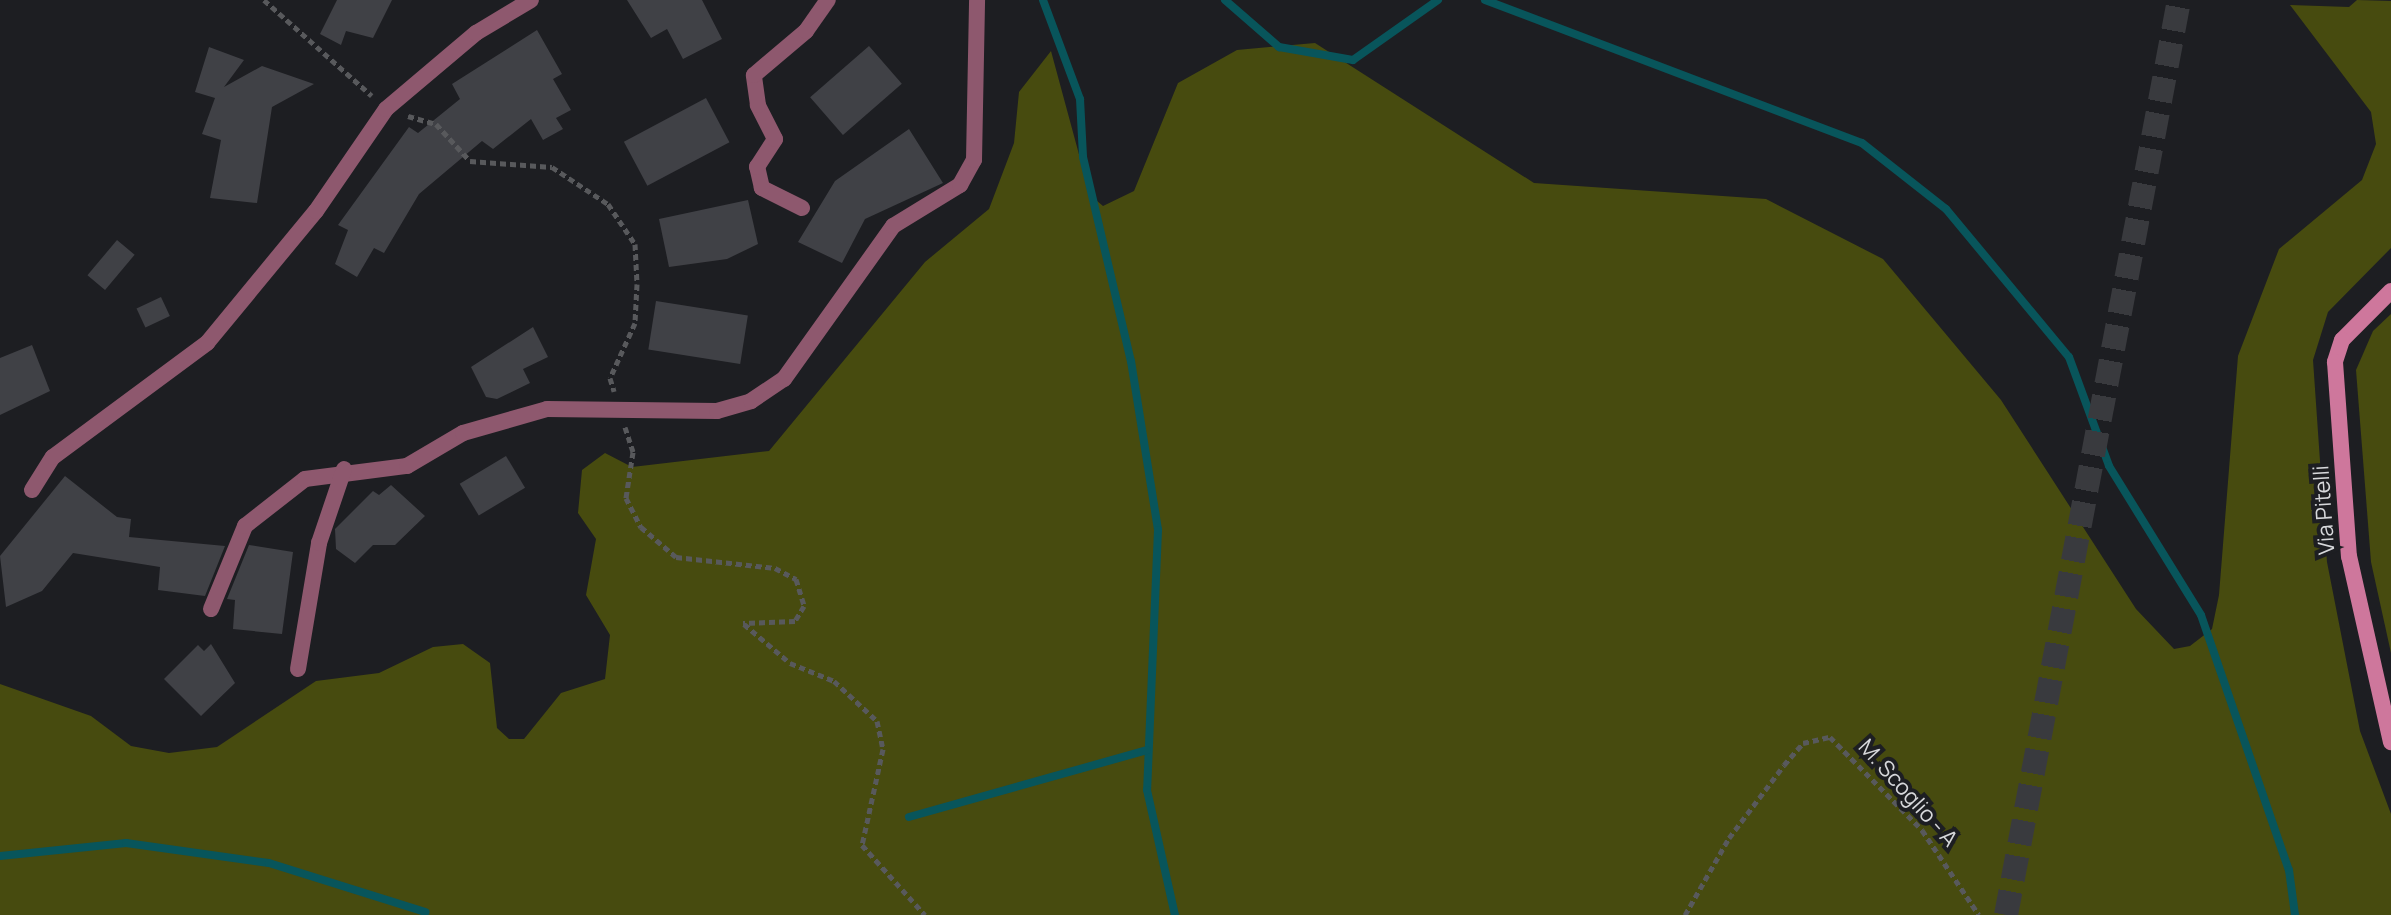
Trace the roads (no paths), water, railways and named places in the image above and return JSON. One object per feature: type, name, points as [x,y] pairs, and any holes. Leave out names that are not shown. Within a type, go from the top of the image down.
[{"type":"street","points":[[32,490],[53,457],[207,343],[316,211],[386,109],[476,33],[531,0]]},
{"type":"street","points":[[802,208],[762,188],[757,167],[775,139],[758,105],[754,75],[806,31],[828,0]]},
{"type":"street","points":[[211,609],[245,526],[305,479],[344,469],[407,466],[463,433],[536,411],[617,404],[676,413],[751,401],[806,352],[893,226],[960,185],[979,127],[977,0]]},
{"type":"street","name":"Via Pitelli","points":[[2391,291],[2342,340],[2335,362],[2349,556],[2391,742]]},
{"type":"street","points":[[298,669],[319,543],[344,469]]},
{"type":"waterway","points":[[1043,0],[1080,99],[1083,157],[1131,361],[1158,530],[1147,790],[1175,915]]},
{"type":"waterway","points":[[1225,0],[1279,47],[1353,60],[1438,0]]},
{"type":"waterway","points":[[1485,0],[1862,143],[1946,209],[2069,357],[2109,466],[2201,615],[2289,870],[2295,915]]},
{"type":"waterway","points":[[909,817],[1147,750]]},
{"type":"waterway","points":[[0,856],[126,843],[269,863],[425,912]]},
{"type":"tunnel","points":[[2006,915],[2179,0]]}]
